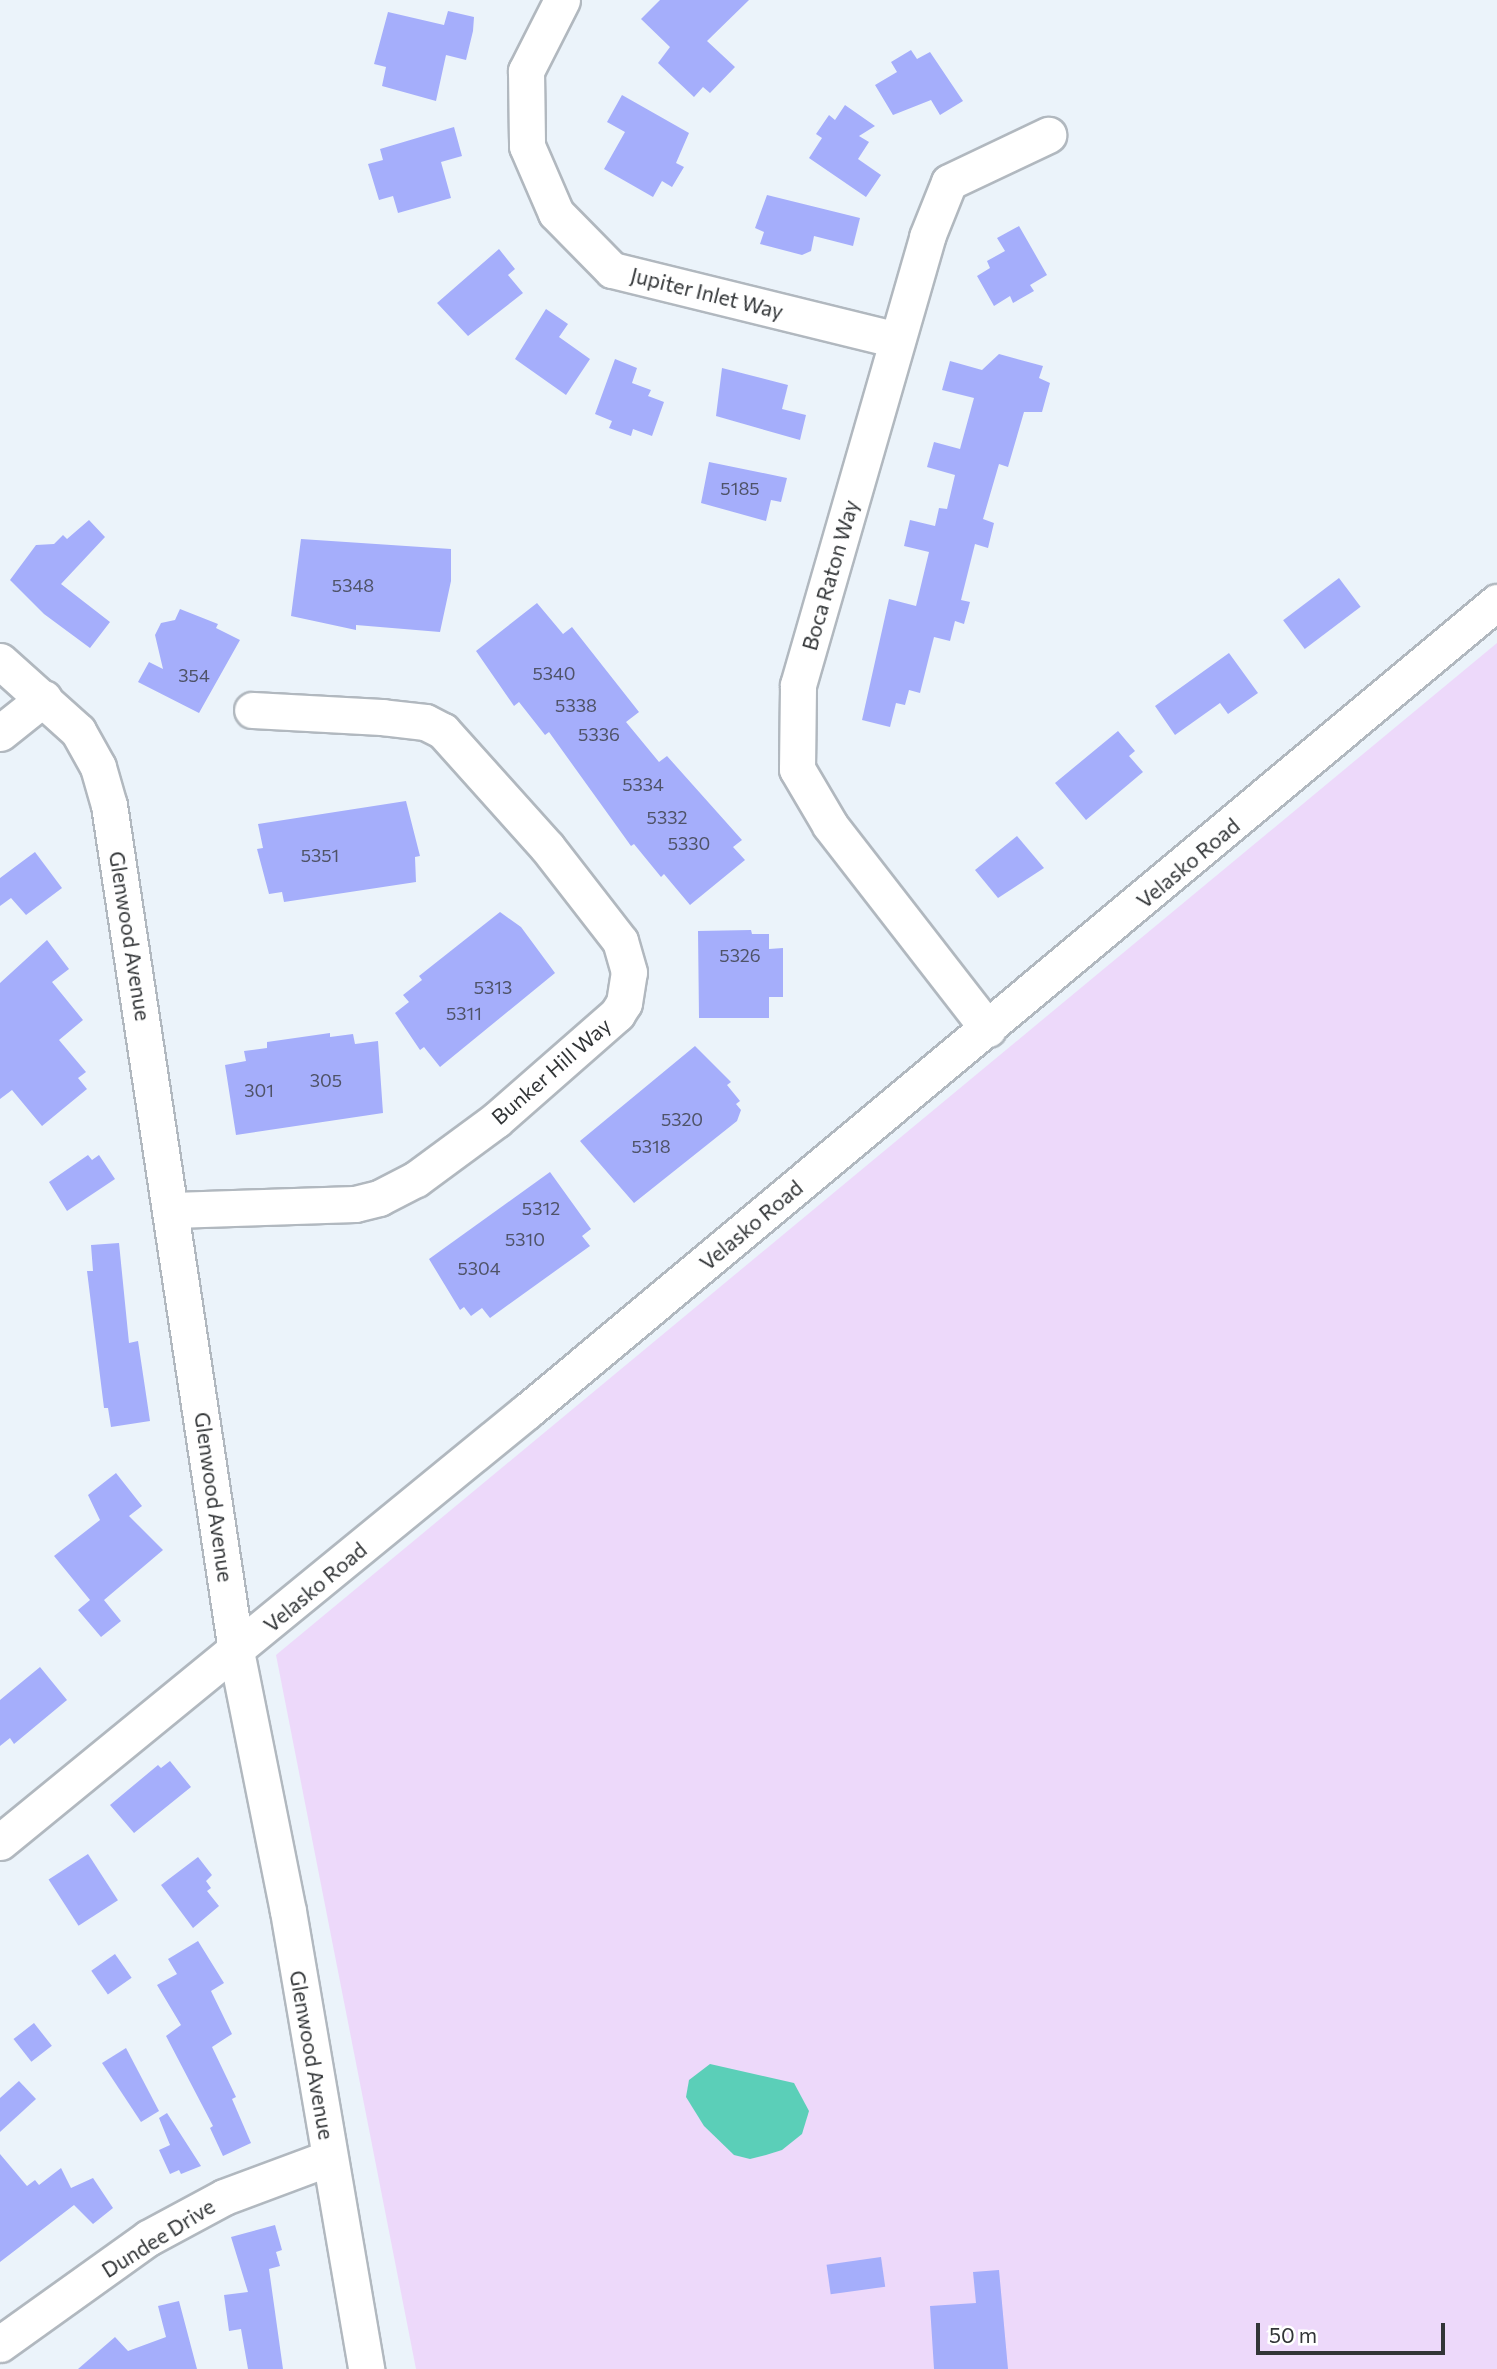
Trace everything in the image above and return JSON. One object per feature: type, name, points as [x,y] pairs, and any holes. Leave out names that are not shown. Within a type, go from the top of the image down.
[{"type":"street","name":"Jupiter Inlet Way","points":[[562,0],[526,71],[527,146],[556,212],[612,270],[897,340]]},
{"type":"street","name":"Boca Raton Way","points":[[988,1029],[830,825],[797,769],[798,685],[926,237],[949,182],[1048,135]]},
{"type":"street","name":"Velasko Road","points":[[0,1842],[236,1651],[988,1029],[1497,602]]},
{"type":"street","name":"Glenwood Avenue","points":[[0,661],[78,731],[98,767],[109,805],[173,1210],[236,1651],[288,1911],[366,2369]]},
{"type":"street","points":[[0,733],[44,698]]},
{"type":"street","name":"Bunker Hill Way","points":[[173,1210],[355,1204],[379,1198],[416,1179],[496,1120],[617,1014],[624,1003],[629,972],[620,941],[547,847],[443,731],[425,722],[382,717],[252,710]]},
{"type":"street","name":"Dundee Drive","points":[[0,2344],[148,2238],[224,2197],[329,2158]]},
{"type":"shaded area","points":[[1497,643],[1497,2369],[416,2369],[276,1655]]},
{"type":"shaded area","points":[[710,2064],[794,2083],[809,2111],[802,2134],[782,2150],[766,2155],[750,2159],[734,2155],[704,2126],[686,2097],[689,2080]]},
{"type":"building","points":[[660,0],[749,0],[707,41],[735,67],[710,93],[703,87],[694,97],[658,63],[670,47],[641,19]]},
{"type":"building","points":[[448,11],[474,17],[473,31],[466,60],[446,55],[436,101],[382,86],[386,67],[374,64],[388,12],[444,25]]},
{"type":"building","points":[[911,50],[917,59],[930,52],[963,101],[940,115],[931,100],[893,115],[875,85],[897,72],[891,62]]},
{"type":"building","points":[[622,95],[689,133],[676,163],[684,167],[672,187],[662,181],[653,197],[604,169],[625,132],[607,122]]},
{"type":"building","points":[[845,105],[875,126],[859,136],[869,142],[858,159],[881,175],[866,197],[809,158],[822,138],[816,134],[829,115],[835,120]]},
{"type":"building","points":[[454,127],[462,156],[441,162],[451,198],[398,213],[393,196],[379,200],[368,164],[383,160],[380,149]]},
{"type":"building","points":[[767,195],[860,218],[853,246],[814,236],[811,251],[802,255],[760,244],[764,232],[755,228]]},
{"type":"building","points":[[1019,226],[1047,275],[1030,285],[1034,291],[1013,303],[1010,296],[994,306],[977,276],[990,268],[987,261],[1005,251],[997,238]]},
{"type":"building","points":[[499,249],[515,269],[508,275],[523,293],[468,336],[437,303]]},
{"type":"building","points":[[546,309],[568,324],[559,337],[590,359],[566,395],[515,359]]},
{"type":"building","points":[[999,354],[1043,366],[1039,378],[1050,383],[1042,412],[1024,412],[1008,467],[999,464],[983,519],[994,523],[988,548],[975,544],[961,600],[970,602],[964,624],[955,621],[950,641],[934,637],[920,693],[909,690],[905,705],[896,703],[890,727],[862,720],[889,599],[916,606],[929,552],[904,546],[910,520],[935,526],[939,508],[947,509],[955,475],[927,467],[934,442],[960,449],[974,398],[942,390],[950,361],[982,370]]},
{"type":"building","points":[[615,359],[637,368],[632,383],[651,390],[648,396],[664,402],[652,436],[633,429],[631,436],[609,428],[612,421],[595,414]]},
{"type":"building","points":[[722,368],[788,385],[782,409],[806,415],[800,440],[716,416]]},
{"type":"building","points":[[709,462],[787,478],[781,502],[771,500],[766,521],[701,503]]},
{"type":"building","points":[[89,520],[105,537],[61,584],[110,622],[90,648],[44,614],[10,580],[36,545],[54,544],[63,535],[67,539]]},
{"type":"building","points":[[301,539],[451,549],[451,581],[440,632],[356,625],[356,630],[291,616]]},
{"type":"building","points":[[1339,578],[1361,607],[1305,649],[1283,620]]},
{"type":"building","points":[[537,603],[563,634],[572,627],[639,712],[626,722],[659,762],[667,756],[742,840],[733,847],[745,860],[690,905],[664,874],[661,877],[634,844],[631,846],[549,732],[545,735],[519,702],[514,706],[476,651]]},
{"type":"building","points":[[180,609],[218,624],[216,628],[240,640],[199,713],[138,682],[149,662],[163,669],[155,635],[161,623],[175,620]]},
{"type":"building","points":[[1229,653],[1258,693],[1228,714],[1220,703],[1175,735],[1155,706]]},
{"type":"building","points":[[1118,731],[1135,751],[1129,756],[1143,772],[1086,820],[1055,783]]},
{"type":"building","points":[[406,801],[420,856],[415,857],[416,882],[284,902],[282,892],[269,894],[257,849],[263,848],[258,824]]},
{"type":"building","points":[[1017,836],[1044,868],[998,898],[975,870]]},
{"type":"building","points":[[35,852],[62,888],[26,915],[11,898],[0,906],[0,878]]},
{"type":"building","points":[[500,912],[521,927],[555,973],[440,1067],[424,1047],[420,1050],[395,1013],[409,1002],[403,995],[422,980],[419,976]]},
{"type":"building","points":[[751,930],[752,934],[769,934],[769,949],[783,948],[783,997],[769,997],[769,1018],[699,1018],[698,931]]},
{"type":"building","points":[[47,940],[69,969],[52,982],[83,1020],[59,1040],[86,1072],[78,1078],[87,1089],[42,1126],[12,1090],[0,1099],[0,983]]},
{"type":"building","points":[[330,1033],[330,1037],[353,1034],[355,1044],[378,1041],[383,1113],[236,1135],[225,1065],[246,1061],[244,1051],[267,1048],[267,1042]]},
{"type":"building","points":[[695,1046],[731,1082],[727,1085],[740,1101],[736,1104],[741,1110],[737,1121],[634,1203],[580,1141]]},
{"type":"building","points":[[88,1155],[92,1160],[99,1155],[115,1179],[67,1211],[49,1182]]},
{"type":"building","points":[[550,1172],[591,1229],[582,1236],[590,1246],[490,1318],[482,1308],[471,1316],[464,1307],[460,1310],[429,1259]]},
{"type":"building","points":[[119,1243],[129,1343],[138,1341],[150,1421],[111,1427],[108,1408],[104,1408],[87,1271],[93,1271],[91,1245]]},
{"type":"building","points":[[116,1473],[142,1506],[129,1516],[163,1550],[104,1600],[121,1621],[101,1637],[78,1610],[90,1600],[54,1556],[100,1520],[88,1495]]},
{"type":"building","points":[[40,1667],[67,1700],[14,1744],[10,1738],[0,1746],[0,1700]]},
{"type":"building","points":[[170,1761],[191,1787],[134,1833],[110,1805],[158,1765],[161,1768]]},
{"type":"building","points":[[88,1854],[118,1900],[79,1926],[49,1880]]},
{"type":"building","points":[[198,1857],[212,1875],[206,1881],[211,1888],[207,1891],[219,1906],[193,1928],[161,1885]]},
{"type":"building","points":[[198,1941],[224,1983],[211,1991],[232,2034],[212,2047],[236,2097],[232,2099],[251,2143],[223,2156],[210,2128],[213,2126],[166,2036],[181,2025],[157,1985],[177,1974],[168,1959]]},
{"type":"building","points":[[115,1954],[132,1978],[108,1994],[91,1971]]},
{"type":"building","points":[[34,2023],[52,2046],[31,2062],[14,2039]]},
{"type":"building","points":[[126,2048],[159,2111],[141,2122],[102,2063]]},
{"type":"building","points":[[19,2081],[36,2099],[0,2132],[0,2098]]},
{"type":"building","points":[[167,2113],[201,2166],[181,2174],[179,2170],[170,2174],[159,2150],[170,2145],[159,2118]]},
{"type":"building","points":[[0,2154],[27,2186],[35,2180],[39,2185],[61,2168],[71,2188],[93,2178],[113,2208],[93,2224],[74,2205],[0,2262]]},
{"type":"building","points":[[275,2225],[282,2250],[276,2252],[280,2266],[269,2269],[283,2369],[248,2369],[241,2329],[229,2331],[224,2295],[248,2292],[231,2237]]},
{"type":"building","points":[[881,2257],[885,2287],[831,2294],[827,2265]]},
{"type":"building","points":[[999,2270],[1008,2369],[934,2369],[930,2306],[976,2303],[973,2272]]},
{"type":"building","points":[[179,2301],[197,2369],[78,2369],[115,2337],[128,2351],[166,2337],[158,2306]]}]
